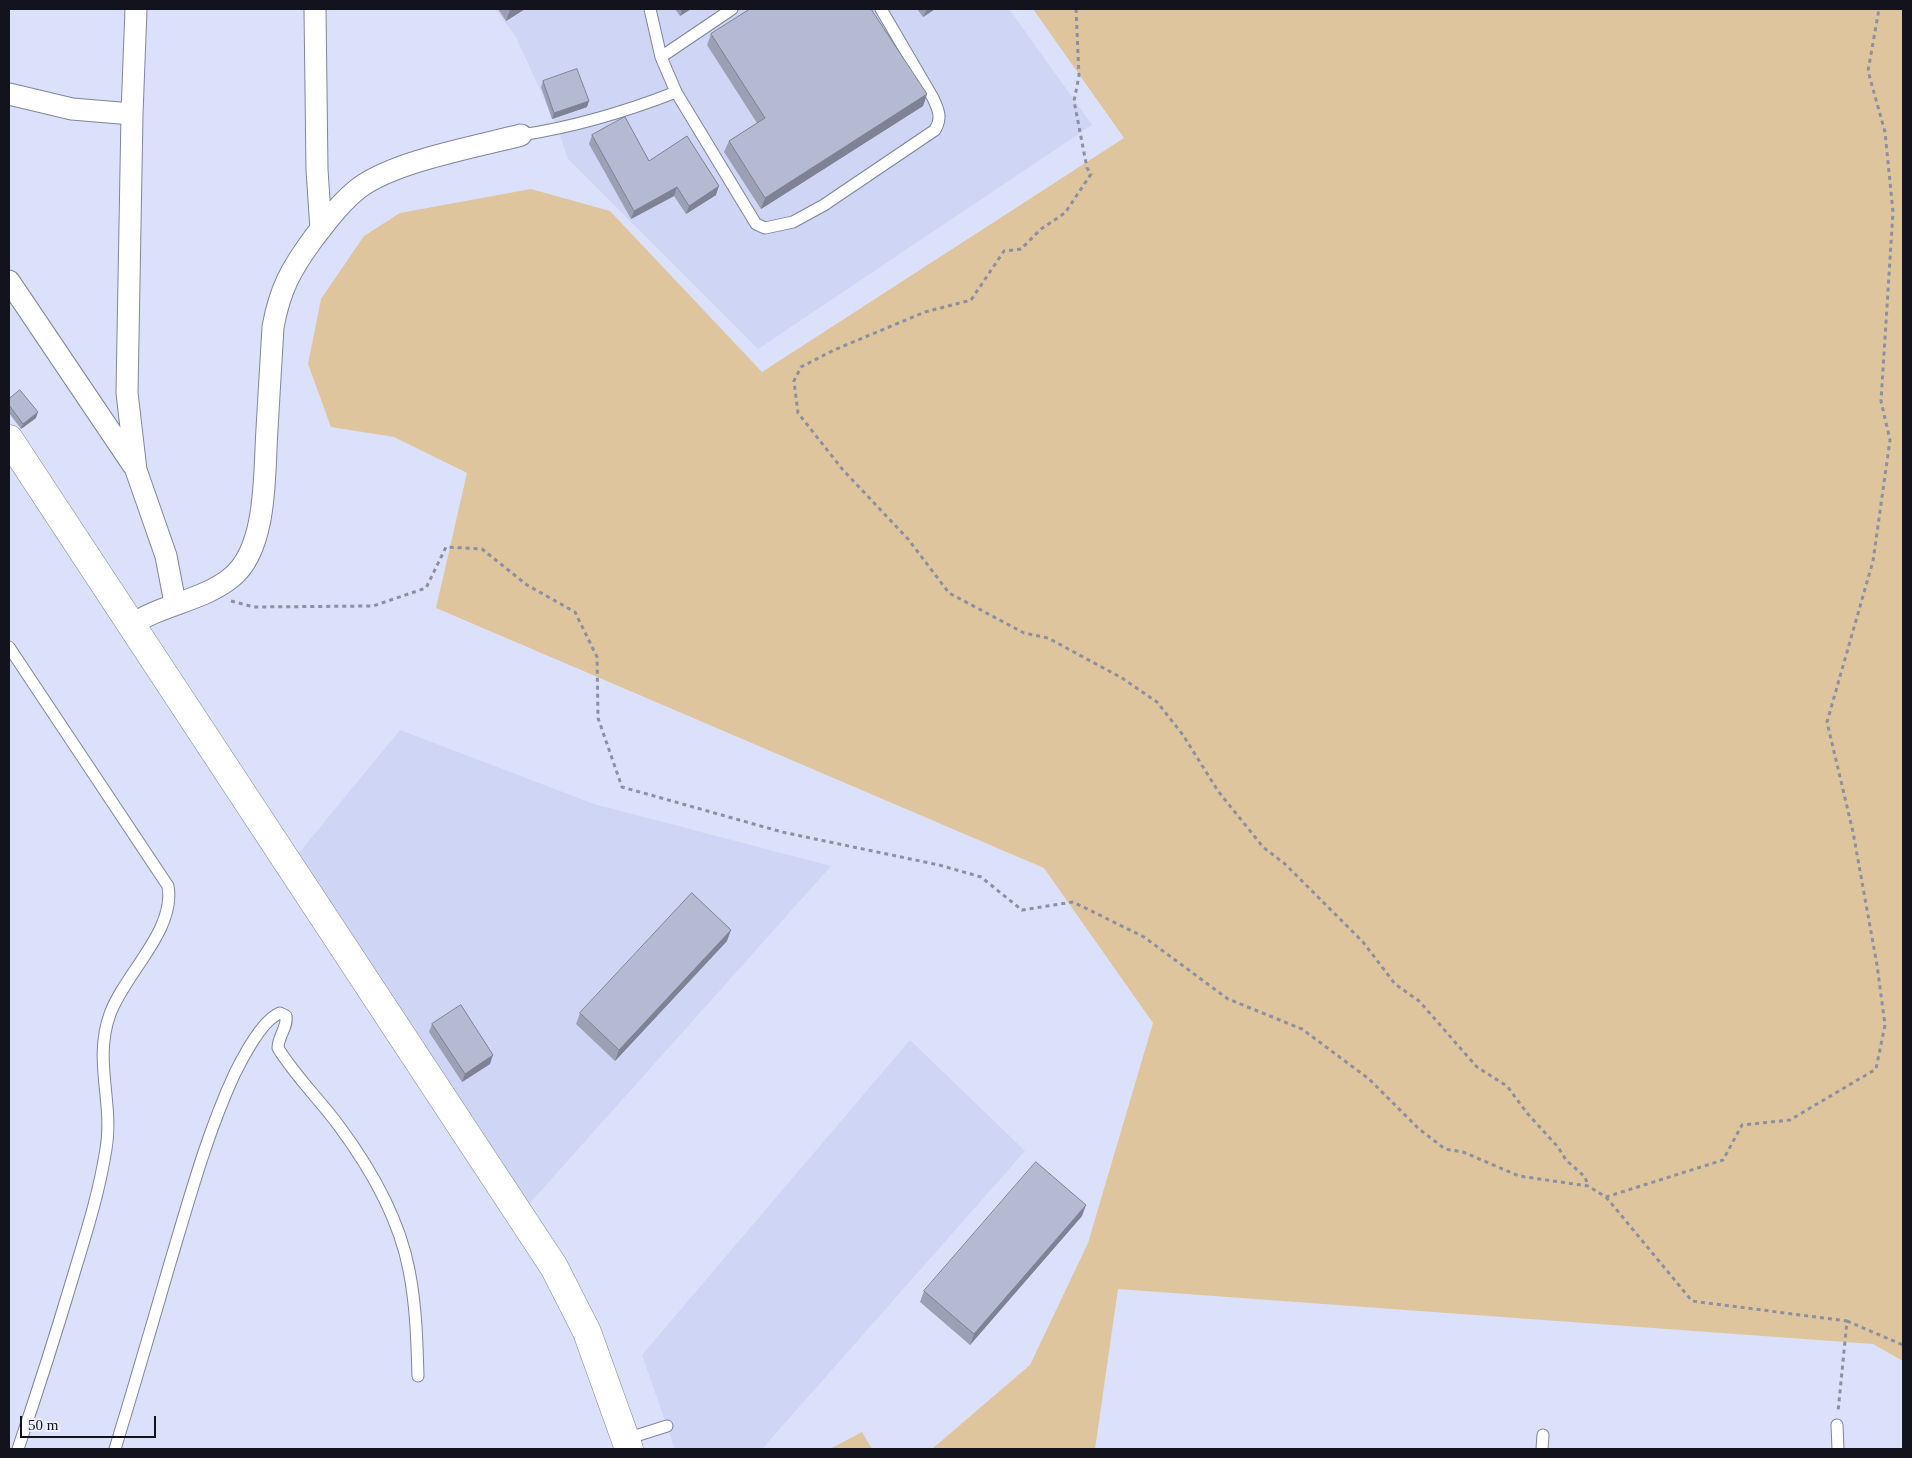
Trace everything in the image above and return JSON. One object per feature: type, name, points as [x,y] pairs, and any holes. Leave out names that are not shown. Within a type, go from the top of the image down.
[{"type":"main road","points":[[9,440],[554,1267],[588,1332],[628,1444]]},
{"type":"street","points":[[136,9],[132,114],[127,393],[136,470],[166,556],[175,603]]},
{"type":"street","points":[[315,9],[317,170],[321,229]]},
{"type":"street","points":[[9,94],[72,109],[132,114]]},
{"type":"street","points":[[130,626],[155,611],[198,595],[223,583],[234,576],[248,557],[253,545],[263,499],[273,327],[278,299],[294,265],[321,229],[359,188],[388,172],[521,135]]},
{"type":"street","points":[[9,281],[136,470]]},
{"type":"lane","points":[[650,9],[661,57],[676,92],[756,224],[765,228],[793,222],[824,205],[935,130],[940,121],[940,112],[933,98],[881,9]]},
{"type":"lane","points":[[661,57],[732,9]]},
{"type":"lane","points":[[521,135],[558,130],[642,105],[676,92]]},
{"type":"lane","points":[[9,647],[168,886],[170,896],[166,917],[118,996],[110,1015],[104,1037],[102,1059],[108,1116],[108,1142],[103,1169],[94,1207],[43,1377],[18,1449]]},
{"type":"lane","points":[[115,1449],[188,1202],[217,1118],[235,1072],[250,1046],[268,1022],[280,1013],[284,1014],[287,1020],[278,1040],[278,1048],[317,1096],[361,1158],[382,1194],[397,1230],[409,1269],[415,1308],[418,1376]]},
{"type":"lane","points":[[1837,1425],[1838,1449]]},
{"type":"lane","points":[[628,1444],[667,1426]]},
{"type":"lane","points":[[1542,1449],[1543,1435]]},
{"type":"path","points":[[1076,9],[1079,76],[1074,101],[1087,168],[1091,174],[1065,213],[1041,229],[1022,249],[1004,251],[971,300],[925,312],[834,350],[801,367],[794,381],[798,413],[843,470],[908,539],[949,593],[1024,633],[1048,638],[1122,678],[1157,702],[1183,735],[1218,791],[1263,846],[1285,864],[1363,942],[1395,984],[1419,1001],[1477,1067],[1507,1086],[1527,1113],[1558,1147],[1566,1160],[1585,1177],[1588,1186]]},
{"type":"path","points":[[1606,1197],[1723,1160],[1742,1125],[1790,1120],[1876,1069],[1885,1024],[1877,965],[1853,832],[1827,722],[1873,561],[1890,440],[1881,401],[1893,212],[1885,132],[1868,71],[1879,9]]},
{"type":"path","points":[[198,595],[254,607],[373,606],[426,588],[446,547],[482,549],[527,585],[575,612],[597,656],[598,718],[622,787],[782,832],[938,865],[981,877],[1022,910],[1073,902],[1144,937],[1228,999],[1302,1029],[1369,1079],[1419,1129],[1445,1149],[1463,1152],[1519,1176],[1588,1186],[1606,1197],[1692,1301],[1847,1321],[1903,1344]]},
{"type":"path","points":[[1837,1425],[1847,1321]]},
{"type":"shaded area","points":[[495,9],[1009,9],[1092,125],[758,349],[568,159],[558,129],[515,35]]},
{"type":"shaded area","points":[[1033,9],[1903,9],[1903,1361],[1873,1344],[1118,1289],[1095,1449],[932,1449],[1030,1365],[1088,1243],[1153,1023],[1044,868],[436,608],[467,473],[394,437],[331,427],[308,364],[321,299],[364,236],[400,213],[531,189],[610,211],[762,372],[1124,138]]},
{"type":"shaded area","points":[[400,730],[594,804],[831,866],[529,1204],[294,859]]},
{"type":"shaded area","points":[[910,1040],[1025,1151],[762,1449],[675,1449],[642,1355]]},
{"type":"shaded area","points":[[862,1432],[872,1449],[830,1449]]},
{"type":"building","points":[[750,9],[871,9],[927,94],[765,198],[729,141],[765,118],[711,34]]},
{"type":"building","points":[[577,69],[589,101],[554,113],[543,81]]},
{"type":"building","points":[[625,117],[649,161],[687,136],[719,186],[689,206],[677,187],[634,211],[592,135]]},
{"type":"building","points":[[20,390],[38,412],[23,424],[9,405],[9,399]]},
{"type":"building","points":[[692,893],[731,930],[619,1050],[580,1013]]},
{"type":"building","points":[[461,1005],[493,1055],[465,1074],[432,1024]]},
{"type":"building","points":[[1036,1162],[1086,1205],[974,1334],[924,1291]]}]
